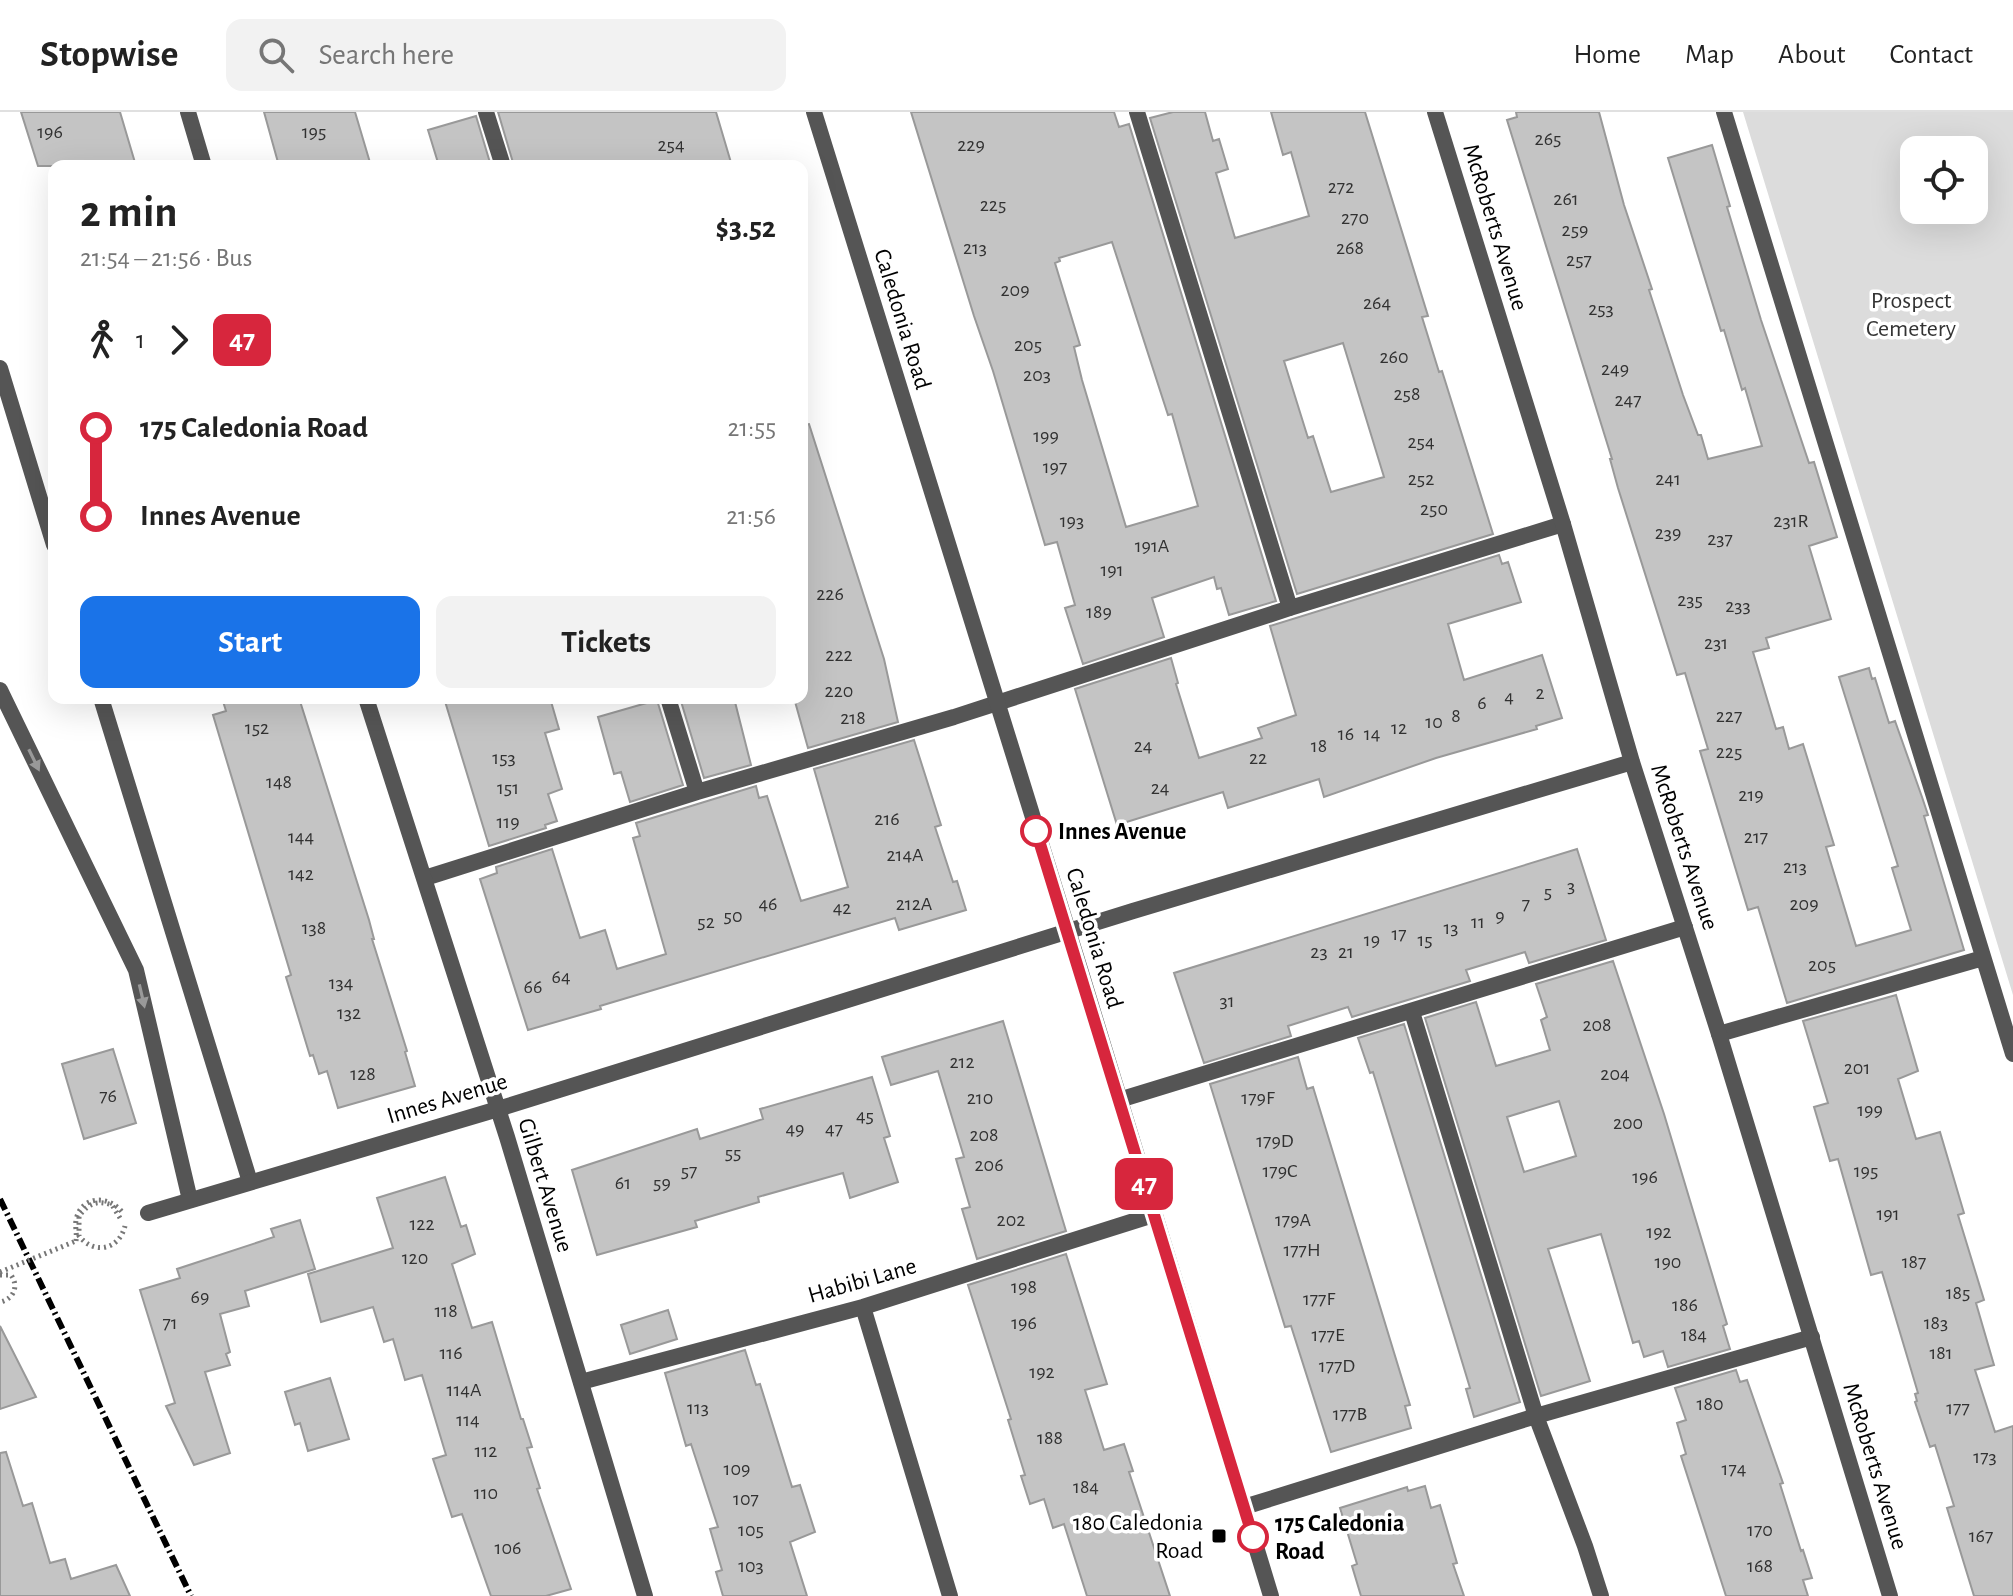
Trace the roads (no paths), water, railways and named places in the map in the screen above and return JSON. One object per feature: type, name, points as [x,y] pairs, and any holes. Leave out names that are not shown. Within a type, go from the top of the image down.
[{"type":"street","points":[[188,112],[202,160]]},
{"type":"street","points":[[486,112],[501,160]]},
{"type":"street","name":"Caledonia Road","points":[[814,112],[1271,1596]]},
{"type":"street","points":[[1137,112],[1290,608]]},
{"type":"street","name":"McRoberts Avenue","points":[[1435,112],[1890,1596]]},
{"type":"street","points":[[1724,112],[2013,1054]]},
{"type":"street","points":[[0,368],[48,525]]},
{"type":"street","points":[[425,878],[697,792],[996,704],[1290,608],[1563,524]]},
{"type":"street","points":[[0,690],[136,970],[190,1200]]},
{"type":"street","points":[[103,704],[250,1182]]},
{"type":"street","name":"Gilbert Avenue","points":[[368,704],[498,1109],[645,1596]]},
{"type":"street","points":[[670,704],[697,792]]},
{"type":"street","name":"Innes Avenue","points":[[148,1213],[1632,762]]},
{"type":"street","points":[[1119,1100],[1685,927]]},
{"type":"street","points":[[1719,1034],[1983,958]]},
{"type":"street","points":[[1412,1012],[1536,1416],[1601,1596]]},
{"type":"street","name":"Habibi Lane","points":[[581,1382],[863,1307],[1153,1215]]},
{"type":"street","points":[[863,1307],[950,1596]]},
{"type":"street","points":[[1244,1507],[1536,1416],[1812,1337]]},
{"type":"railway","points":[[0,1199],[191,1596]]},
{"type":"place","name":"Innes Avenue","points":[[1036,831]]},
{"type":"place","name":"180 Caledonia Road","points":[[1219,1536]]},
{"type":"place","name":"175 Caledonia Road","points":[[1253,1537]]},
{"type":"park label","name":"Prospect Cemetery","points":[[1911,314]]}]
